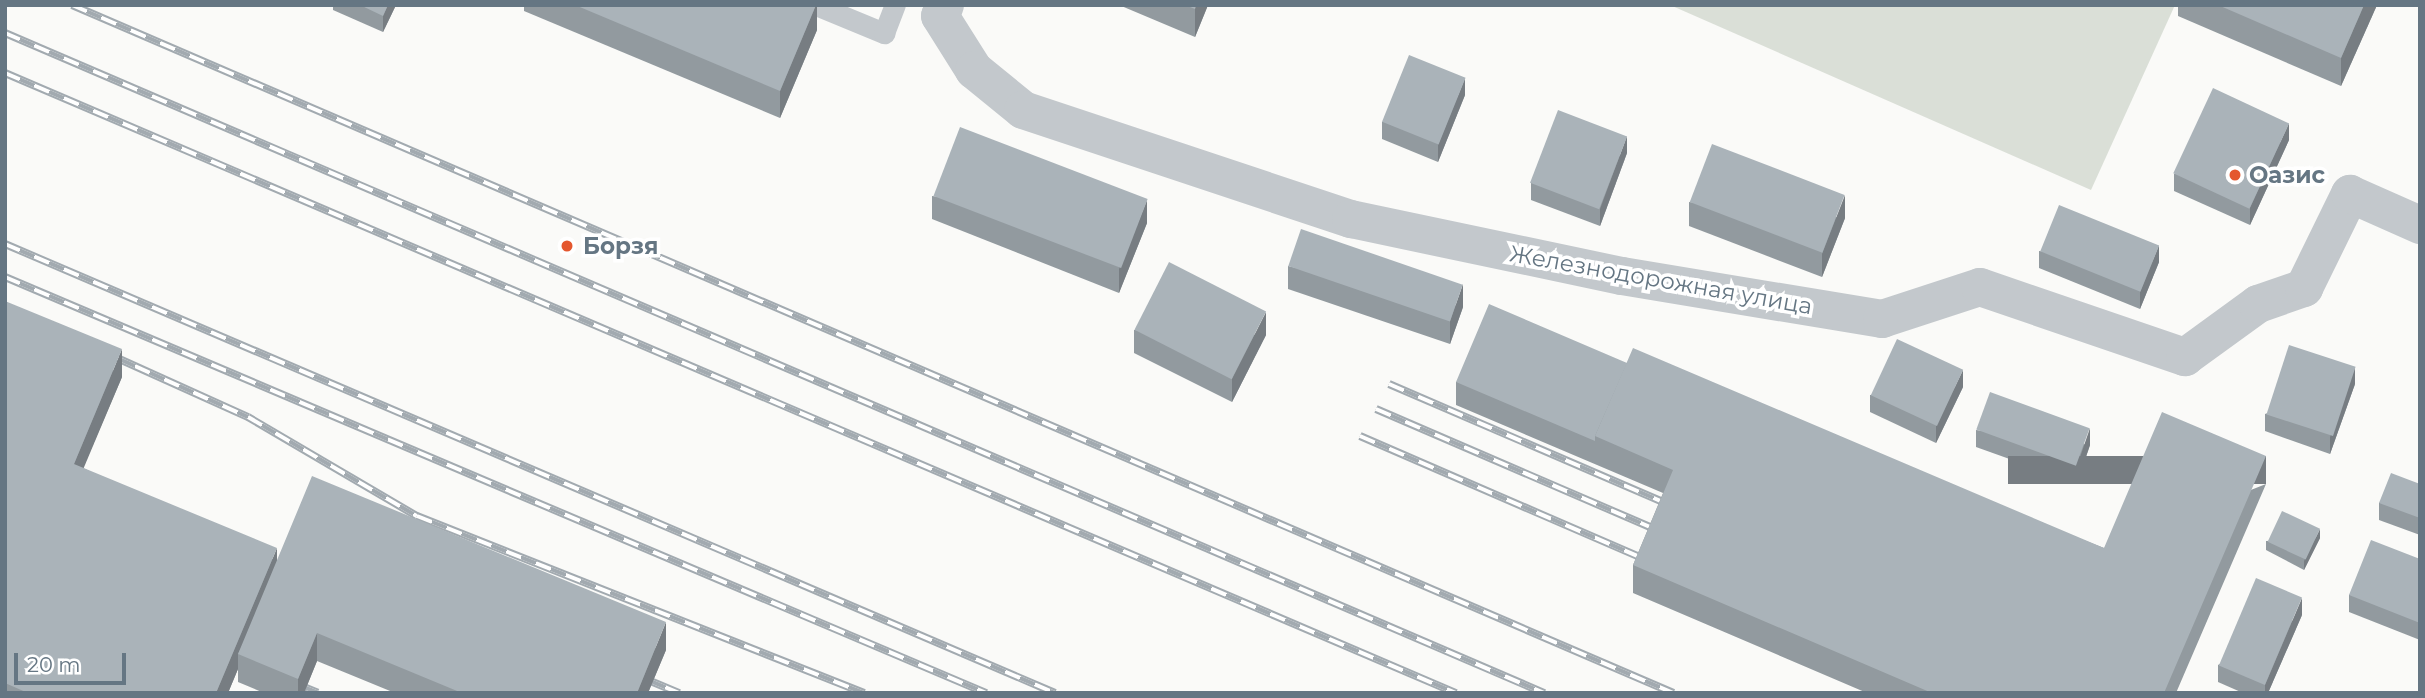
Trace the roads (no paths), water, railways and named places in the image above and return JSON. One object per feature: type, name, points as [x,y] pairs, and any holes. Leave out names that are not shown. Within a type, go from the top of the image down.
[{"type":"street","name":"Железнодорожная улица","points":[[942,11],[974,70],[1023,110],[1351,219],[1622,276],[1882,319],[1980,287],[2185,357],[2258,304],[2304,288],[2350,194],[2420,225]]},
{"type":"lane","points":[[816,5],[884,33],[895,5]]},
{"type":"railway","points":[[72,5],[1673,693]]},
{"type":"railway","points":[[5,33],[1544,693]]},
{"type":"railway","points":[[5,73],[1456,693]]},
{"type":"railway","points":[[5,244],[1055,693]]},
{"type":"railway","points":[[5,277],[986,693]]},
{"type":"railway","points":[[106,353],[248,417],[417,516],[864,693]]},
{"type":"railway","points":[[1389,384],[1679,509]]},
{"type":"railway","points":[[1376,409],[1668,535]]},
{"type":"railway","points":[[1360,436],[1653,563]]},
{"type":"railway","points":[[636,675],[679,693]]},
{"type":"railway","points":[[289,681],[318,693]]},
{"type":"place","name":"Оазис","points":[[2235,175]]},
{"type":"place","name":"Борзя","points":[[567,246]]}]
